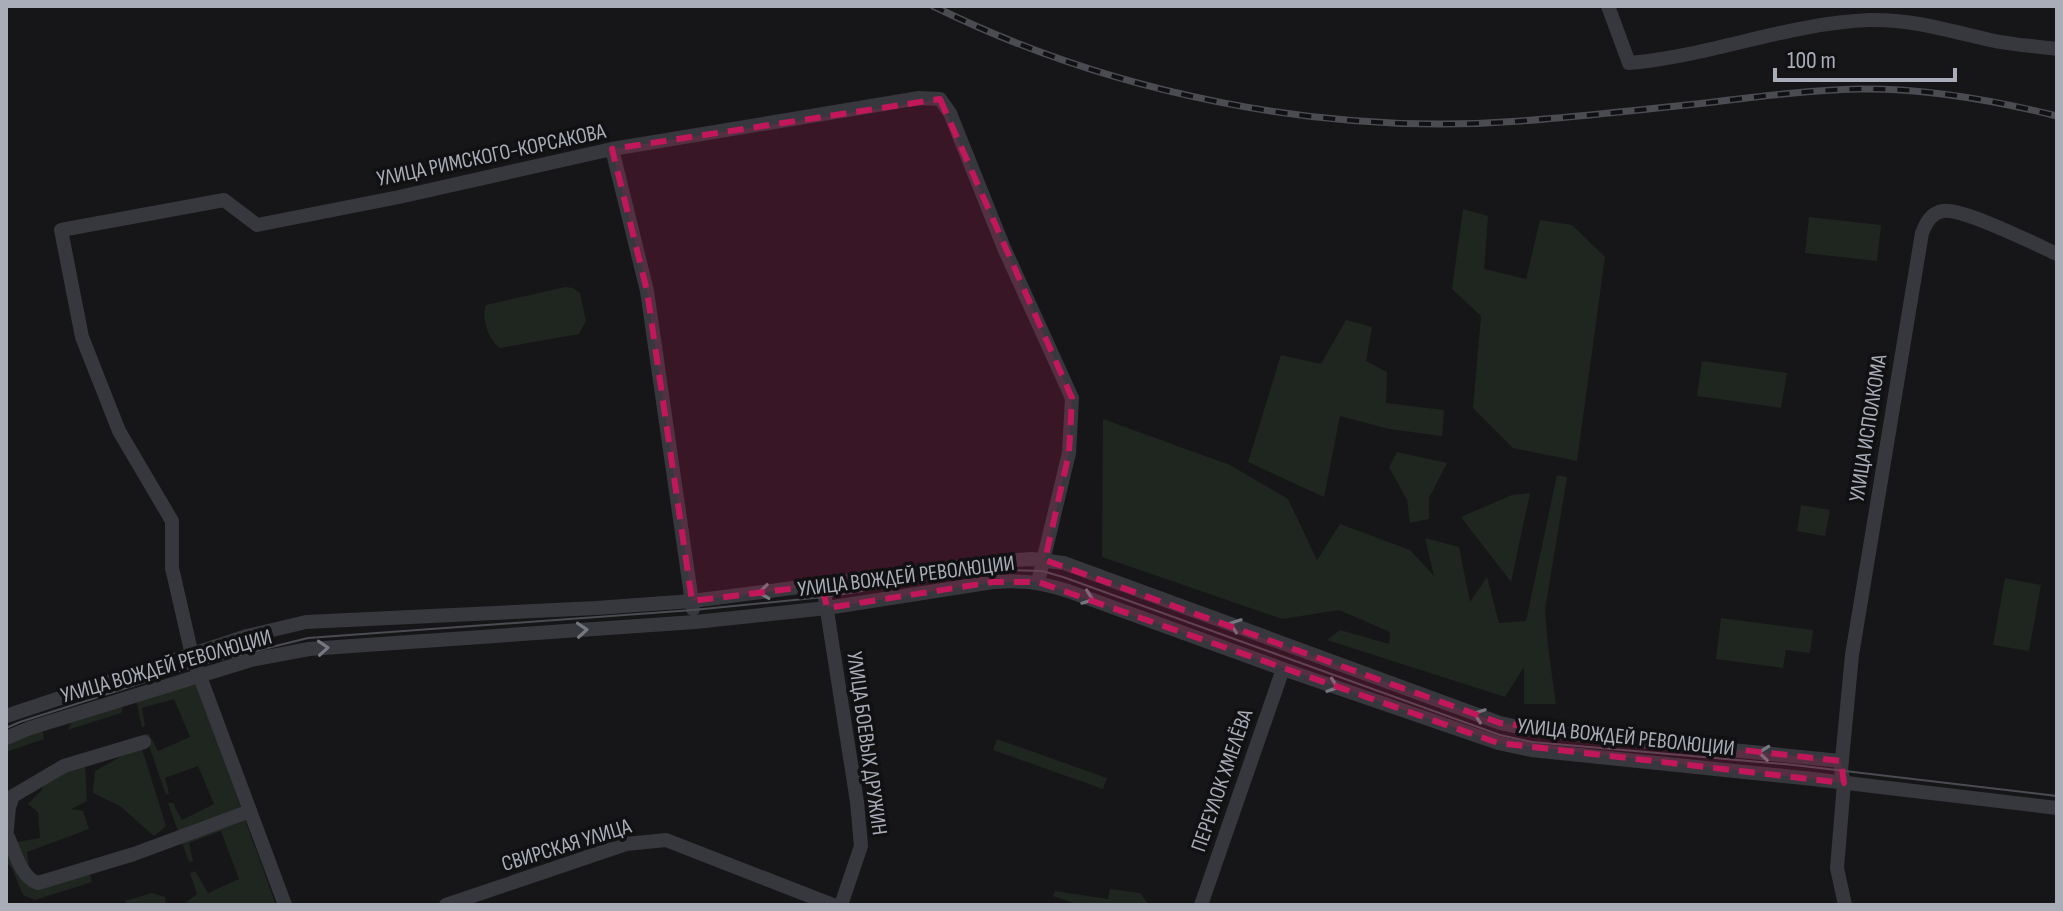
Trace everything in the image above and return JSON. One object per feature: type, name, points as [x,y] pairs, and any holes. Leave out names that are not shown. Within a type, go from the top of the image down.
[{"type":"street","points":[[1608,6],[1629,63],[1664,60],[1822,24],[1871,20],[1917,22],[1994,41],[2057,49]]},
{"type":"street","name":"УЛИЦА РИМСКОГО-КОРСАКОВА","points":[[192,655],[172,568],[172,521],[119,431],[82,337],[61,230],[224,200],[257,225],[612,149],[919,98],[940,99],[950,113],[1004,248],[1072,398],[1069,453],[1045,560]]},
{"type":"street","points":[[612,149],[647,291],[695,622]]},
{"type":"street","name":"УЛИЦА ИСПОЛКОМА","points":[[1845,905],[1837,868],[1844,783],[1841,761],[1852,655],[1922,233],[1928,218],[1947,211],[1981,221],[2057,254]]},
{"type":"street","points":[[1038,582],[1045,560]]},
{"type":"street","name":"УЛИЦА ВОЖДЕЙ РЕВОЛЮЦИИ","points":[[6,716],[247,636],[306,622],[692,601],[1002,561],[1045,560],[1064,563],[1500,723],[1532,730],[1841,761]]},
{"type":"street","name":"УЛИЦА ВОЖДЕЙ РЕВОЛЮЦИИ","points":[[6,738],[198,675],[251,660],[309,649],[695,622],[827,608],[993,582],[1019,581],[1038,582],[1068,591],[1498,743],[1531,750],[2057,808]]},
{"type":"street","name":"УЛИЦА БОЕВЫХ ДРУЖИН","points":[[823,585],[861,846],[841,905]]},
{"type":"street","points":[[192,655],[285,905]]},
{"type":"street","name":"ПЕРЕУЛОК ХМЕЛЁВА","points":[[1201,905],[1283,669]]},
{"type":"street","points":[[144,742],[64,766],[13,796],[7,837],[31,881],[38,883],[134,854],[250,811]]},
{"type":"street","name":"СВИРСКАЯ УЛИЦА","points":[[446,905],[626,844],[666,840],[833,905]]},
{"type":"highlighted area","points":[[940,99],[1072,398],[1069,453],[1045,560],[1500,723],[1841,761],[1844,783],[1498,743],[1038,582],[993,582],[827,608],[822,585],[692,601],[647,291],[612,149]]},
{"type":"shaded area","points":[[1463,209],[1488,216],[1484,269],[1526,279],[1540,220],[1572,225],[1605,257],[1577,461],[1513,448],[1473,408],[1481,316],[1452,289]]},
{"type":"shaded area","points":[[1809,217],[1881,225],[1877,261],[1805,253]]},
{"type":"shaded area","points":[[565,287],[580,293],[586,321],[579,334],[500,348],[492,340],[485,322],[486,305]]},
{"type":"shaded area","points":[[1346,320],[1372,327],[1366,361],[1387,372],[1386,403],[1444,410],[1442,436],[1389,429],[1340,416],[1324,497],[1248,462],[1281,355],[1321,364]]},
{"type":"shaded area","points":[[1702,361],[1787,373],[1781,408],[1697,396]]},
{"type":"shaded area","points":[[1103,419],[1230,465],[1288,499],[1317,560],[1340,524],[1410,550],[1434,576],[1425,538],[1459,547],[1470,602],[1487,577],[1499,623],[1526,621],[1557,475],[1567,477],[1545,610],[1556,704],[1524,704],[1524,667],[1505,697],[1327,640],[1340,630],[1389,644],[1390,632],[1339,610],[1282,619],[1102,557]]},
{"type":"shaded area","points":[[1397,452],[1447,463],[1429,498],[1429,519],[1410,523],[1407,500],[1389,467]]},
{"type":"shaded area","points":[[1530,493],[1511,582],[1461,517],[1512,495]]},
{"type":"shaded area","points":[[1801,505],[1830,510],[1825,536],[1797,531]]},
{"type":"shaded area","points":[[2005,578],[2041,585],[2029,651],[1993,645]]},
{"type":"shaded area","points":[[1721,618],[1813,630],[1810,653],[1786,650],[1783,668],[1716,659]]},
{"type":"shaded area","points":[[195,681],[276,905],[183,905],[197,894],[190,873],[195,871],[208,893],[239,879],[221,831],[189,843],[193,861],[189,862],[168,803],[173,803],[182,820],[214,804],[198,766],[165,778],[169,793],[166,795],[145,734],[149,734],[158,751],[190,737],[174,699],[142,708],[145,726],[142,727],[136,700]]},
{"type":"shaded area","points":[[125,701],[121,713],[68,730],[73,718]]},
{"type":"shaded area","points":[[42,727],[44,739],[6,752],[6,738]]},
{"type":"shaded area","points":[[997,739],[1107,778],[1103,789],[993,750]]},
{"type":"shaded area","points":[[142,749],[166,826],[154,836],[120,806],[93,793],[95,771],[129,752]]},
{"type":"shaded area","points":[[85,765],[87,801],[71,809],[83,811],[89,829],[27,852],[28,871],[39,878],[89,872],[92,882],[35,900],[23,895],[12,868],[6,862],[6,851],[16,842],[40,838],[38,812],[28,804],[42,790],[47,768]]},
{"type":"shaded area","points":[[1110,889],[1140,893],[1149,905],[1080,905],[1053,896],[1055,891],[1108,899]]},
{"type":"shaded area","points":[[152,893],[165,897],[166,905],[129,905],[125,901]]},
{"type":"tram line","points":[[6,728],[195,666],[308,638],[693,610],[824,597],[976,573],[1042,571],[1500,735],[1532,742],[1794,765],[2057,796]]},
{"type":"railway","points":[[933,6],[1001,37],[1145,85],[1220,102],[1371,122],[1446,124],[1521,121],[1859,89],[1959,96],[2057,116]]}]
